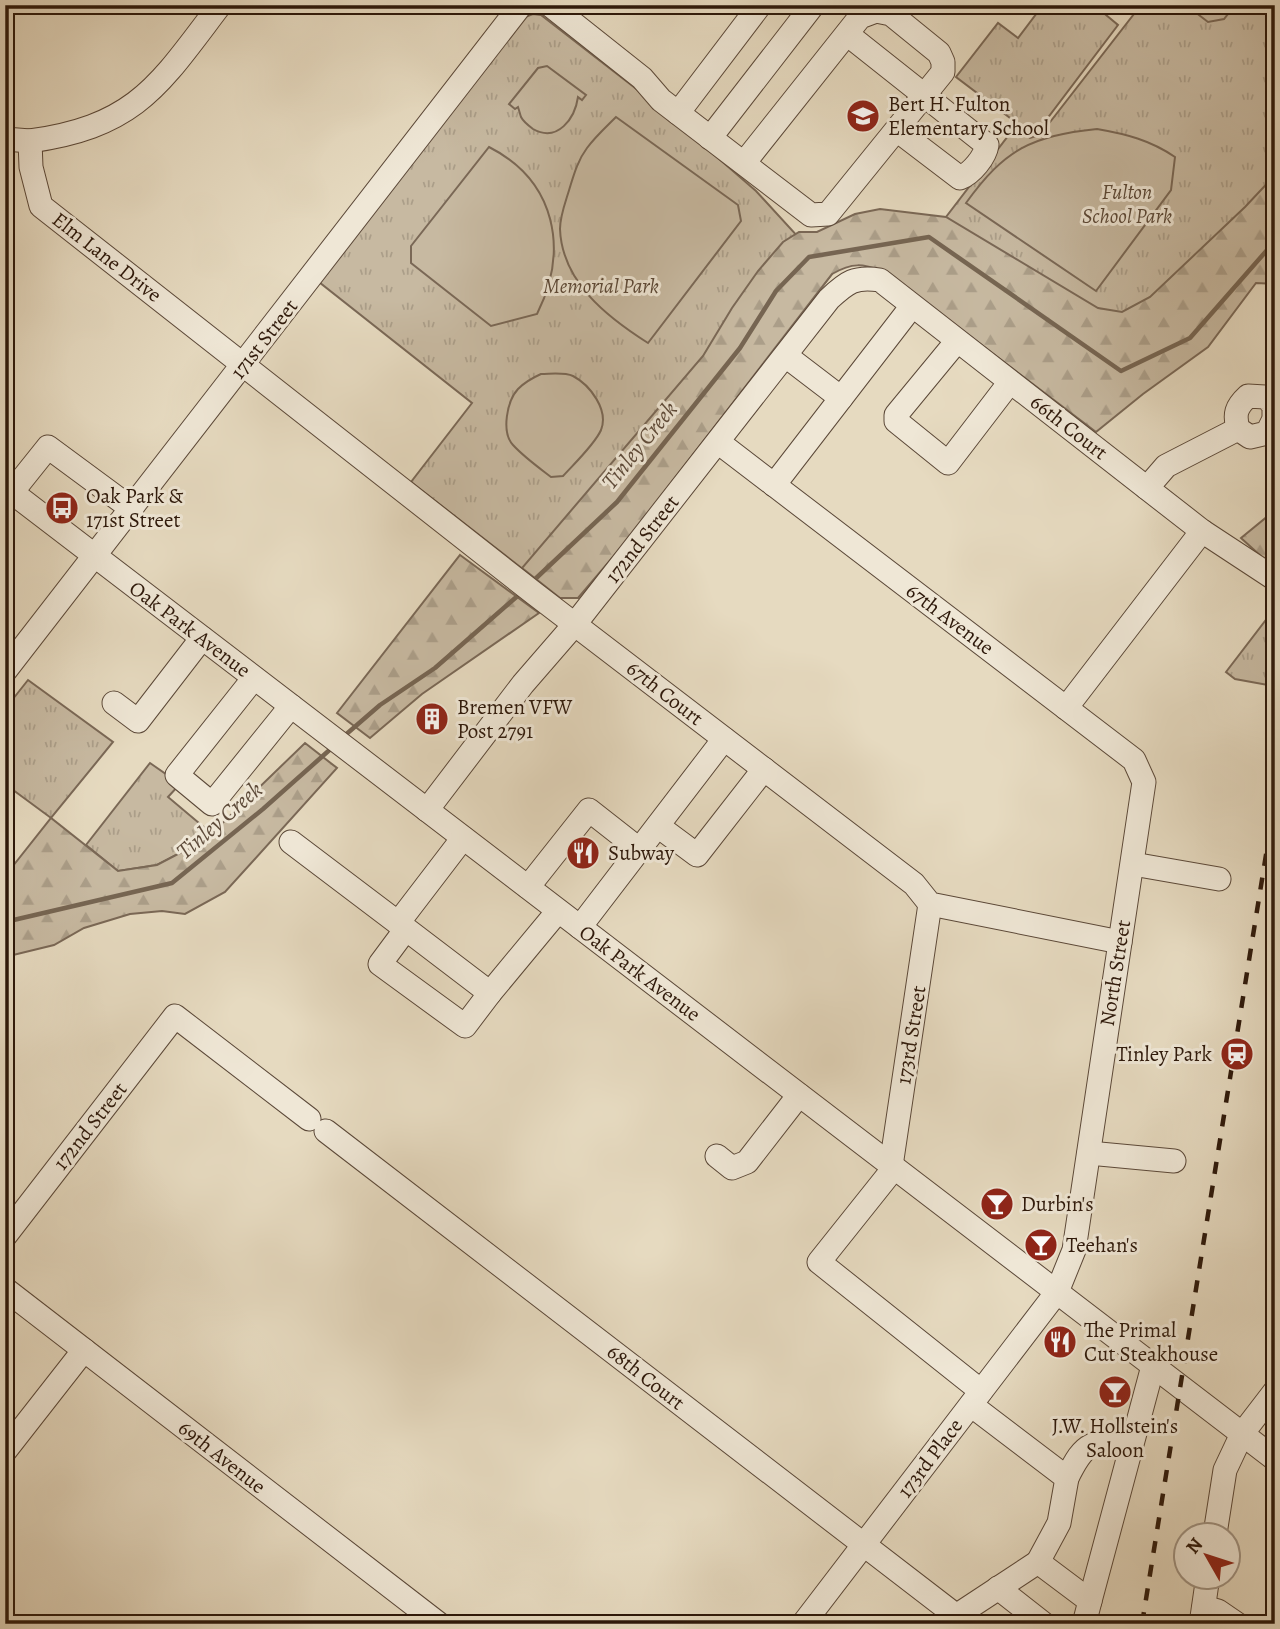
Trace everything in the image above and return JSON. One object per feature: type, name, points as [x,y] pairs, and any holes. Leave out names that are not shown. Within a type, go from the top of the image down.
[{"type":"street","points":[[5,139],[30,141],[58,137],[92,128],[118,116],[165,77],[220,5]]},
{"type":"street","name":"171st Street","points":[[5,671],[522,5]]},
{"type":"street","points":[[550,5],[642,78],[661,100],[811,215],[828,214],[925,95],[943,72],[939,53],[891,14],[876,11],[860,17],[744,163]]},
{"type":"street","points":[[678,113],[760,5]]},
{"type":"street","points":[[710,138],[813,5]]},
{"type":"street","points":[[847,34],[987,145],[986,152],[968,174],[960,177],[897,130]]},
{"type":"street","name":"Elm Lane Drive","points":[[30,141],[31,167],[41,206],[245,364]]},
{"type":"street","name":"66th Court","points":[[863,277],[880,280],[1202,531],[1275,579]]},
{"type":"street","name":"172nd Street","points":[[427,810],[523,684],[575,624],[830,299],[844,284],[863,277]]},
{"type":"street","points":[[775,485],[912,306]]},
{"type":"street","points":[[957,341],[896,415],[896,421],[948,463],[1010,382]]},
{"type":"street","points":[[786,356],[841,398]]},
{"type":"street","name":"67th Court","points":[[245,364],[527,587],[914,884],[930,904]]},
{"type":"street","points":[[1147,488],[1167,466],[1238,429]]},
{"type":"street","name":"67th Avenue","points":[[718,442],[1134,760],[1144,782],[1140,817]]},
{"type":"street","points":[[7,492],[48,447],[132,509]]},
{"type":"street","name":"Oak Park Avenue","points":[[7,492],[96,557],[1275,1459]]},
{"type":"street","points":[[1066,708],[1202,531]]},
{"type":"street","points":[[114,703],[138,721],[202,638]]},
{"type":"street","points":[[254,678],[177,775],[212,804],[291,706]]},
{"type":"street","points":[[580,927],[724,739]]},
{"type":"street","points":[[658,826],[697,855],[764,769]]},
{"type":"street","points":[[528,887],[589,810],[640,850]]},
{"type":"street","name":"North Street","points":[[1057,1292],[1074,1250],[1140,817]]},
{"type":"street","points":[[463,838],[402,926],[380,964],[465,1026],[558,911]]},
{"type":"street","points":[[291,842],[490,993]]},
{"type":"street","points":[[1133,864],[1219,879]]},
{"type":"street","points":[[930,904],[1119,942]]},
{"type":"street","name":"173rd Street","points":[[892,1167],[930,904]]},
{"type":"street","name":"172nd Street","points":[[5,1236],[175,1016]]},
{"type":"street","name":"68th Court","points":[[175,1016],[962,1620]]},
{"type":"street","points":[[717,1156],[732,1168],[747,1162],[799,1095]]},
{"type":"street","points":[[1088,1153],[1174,1161]]},
{"type":"street","points":[[892,1167],[819,1262],[1067,1478]]},
{"type":"street","name":"69th Avenue","points":[[5,1289],[439,1624]]},
{"type":"street","name":"173rd Place","points":[[803,1624],[1057,1292]]},
{"type":"street","points":[[5,1451],[84,1350]]},
{"type":"street","points":[[1084,1624],[1153,1366]]},
{"type":"street","points":[[1217,1520],[1225,1470],[1242,1434],[1275,1391]]},
{"type":"street","points":[[962,1620],[998,1588],[1038,1562],[1059,1523],[1067,1478],[1076,1459],[1099,1441],[1131,1445]]},
{"type":"street","points":[[1038,1562],[1090,1601]]},
{"type":"street","points":[[998,1588],[1044,1624]]},
{"type":"street","points":[[1206,1590],[1202,1616],[1218,1611],[1237,1624]]},
{"type":"green space","points":[[1043,5],[1094,5],[1118,25],[1034,136],[956,77],[998,23],[1018,38]]},
{"type":"green space","name":"Fulton School Park","points":[[1141,5],[1275,5],[1275,192],[1146,363],[946,217],[1015,127],[1030,138],[1040,135]]},
{"type":"green space","points":[[1186,5],[1235,5],[1224,19],[1208,22]]},
{"type":"green space","name":"Memorial Park","points":[[541,15],[657,105],[756,191],[832,274],[625,543],[578,598],[560,598],[411,482],[472,403],[319,282],[525,17]]},
{"type":"green space","points":[[547,66],[586,95],[582,100],[578,97],[573,113],[564,126],[557,131],[542,133],[522,119],[518,107],[515,109],[509,104],[538,68]]},
{"type":"green space","points":[[616,117],[738,205],[741,221],[648,343],[617,322],[578,282],[569,266],[560,229],[565,203],[584,153]]},
{"type":"green space","points":[[1097,129],[1138,138],[1175,157],[1171,190],[1096,291],[966,203],[994,170],[1021,148],[1054,136]]},
{"type":"green space","points":[[489,147],[512,161],[529,178],[542,198],[550,219],[554,242],[547,290],[537,314],[491,326],[411,263],[411,246]]},
{"type":"green space","points":[[1275,175],[1275,284],[1256,283],[1208,347],[1096,432],[884,271],[863,266],[846,267],[832,274],[625,543],[578,598],[560,598],[522,568],[703,356],[758,271],[783,242],[799,232],[817,232],[855,214],[880,209],[946,217],[1098,308],[1122,312],[1150,297]]},
{"type":"green space","points":[[541,374],[573,376],[586,385],[600,406],[602,414],[603,422],[598,436],[563,476],[551,477],[536,466],[513,445],[507,432],[508,409],[514,394],[523,384]]},
{"type":"green space","points":[[1275,508],[1275,567],[1274,568],[1241,538]]},
{"type":"green space","points":[[460,555],[539,613],[422,694],[370,738],[337,713]]},
{"type":"green space","points":[[1275,608],[1273,686],[1235,679],[1226,672]]},
{"type":"green space","points":[[28,680],[113,742],[51,818],[5,784],[5,709]]},
{"type":"green space","points":[[305,743],[337,768],[225,892],[185,914],[162,911],[130,914],[84,928],[54,945],[5,957],[5,876],[51,818],[118,871],[157,865],[205,840]]},
{"type":"green space","points":[[150,763],[180,784],[168,797],[212,834],[157,865],[118,871],[86,845]]},
{"type":"waterway","name":"Tinley Creek","points":[[532,582],[617,502],[740,348],[776,291],[809,257],[929,237],[1121,371],[1190,338],[1275,241]]},
{"type":"waterway","name":"Tinley Creek","points":[[343,737],[380,705],[435,668],[521,593]]},
{"type":"waterway","name":"Tinley Creek","points":[[5,922],[172,883],[263,809],[334,746]]},
{"type":"railway","points":[[1142,1624],[1275,799]]},
{"type":"place","name":"Bert H. Fulton Elementary School","points":[[863,116]]},
{"type":"place","name":"Oak Park & 171st Street","points":[[62,508]]},
{"type":"place","name":"Bremen VFW Post 2791","points":[[432,719]]},
{"type":"place","name":"Subway","points":[[583,853]]},
{"type":"place","name":"Tinley Park","points":[[1237,1054]]},
{"type":"place","name":"Durbin's","points":[[997,1204]]},
{"type":"place","name":"Teehan's","points":[[1041,1245]]},
{"type":"place","name":"The Primal Cut Steakhouse","points":[[1060,1342]]},
{"type":"place","name":"J.W. Hollstein's Saloon","points":[[1115,1392]]}]
